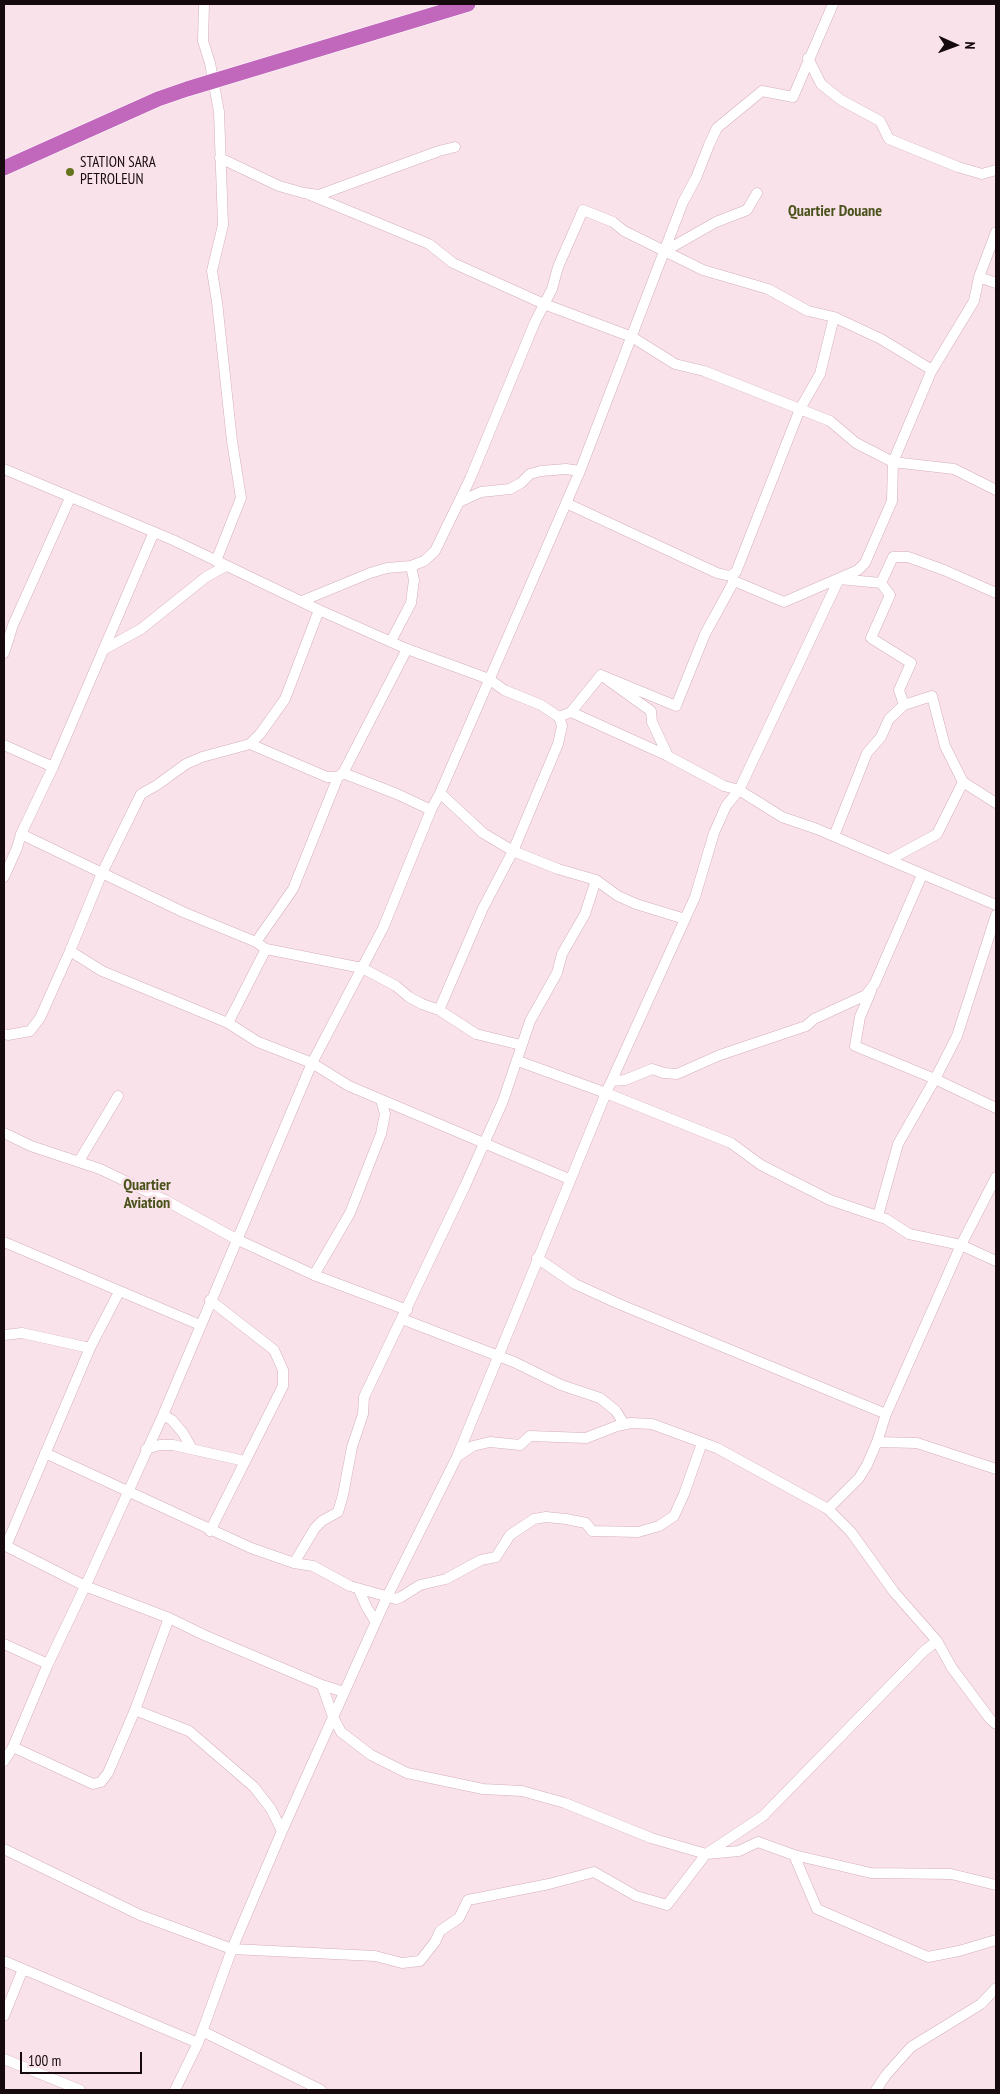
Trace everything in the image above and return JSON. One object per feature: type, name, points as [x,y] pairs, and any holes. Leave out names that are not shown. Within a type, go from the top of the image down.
[{"type":"highway","points":[[4,168],[158,99],[213,79],[468,4]]},
{"type":"street","points":[[103,650],[141,629],[221,564],[241,498],[232,441],[212,271],[223,224],[219,112],[207,50],[203,41],[204,4]]},
{"type":"street","points":[[4,1761],[163,1415],[210,1300],[312,1063],[383,928],[431,810],[580,471],[683,202],[696,178],[717,128],[762,91],[793,97],[808,58],[833,4]]},
{"type":"street","points":[[808,58],[821,84],[841,100],[880,121],[889,139],[958,167],[982,174],[996,170]]},
{"type":"street","points":[[310,194],[326,194],[439,151],[455,147]]},
{"type":"street","points":[[220,158],[279,186],[310,194],[429,244],[454,263],[544,304],[632,337],[675,364],[704,371],[830,421],[856,443],[893,462],[954,469],[996,490]]},
{"type":"street","points":[[665,251],[716,222],[747,210],[757,192]]},
{"type":"street","points":[[302,601],[370,573],[387,568],[411,566],[424,561],[435,551],[459,502],[583,210],[613,222],[624,231],[703,270],[768,289],[808,311],[834,318],[881,339],[932,370]]},
{"type":"street","points":[[601,675],[676,706],[705,634],[734,581],[784,602],[858,570],[868,554],[892,501],[893,462],[932,370],[974,301],[979,277],[996,232]]},
{"type":"street","points":[[979,277],[996,283]]},
{"type":"street","points":[[566,503],[717,574],[730,576],[736,572],[800,410],[820,374],[834,318]]},
{"type":"street","points":[[4,469],[154,532],[319,610],[407,649],[489,679],[504,690],[541,705],[559,717],[562,726],[558,744],[512,852],[483,908],[439,1010]]},
{"type":"street","points":[[459,502],[481,492],[510,489],[521,483],[530,474],[541,471],[566,469],[580,471]]},
{"type":"street","points":[[4,653],[13,624],[70,498]]},
{"type":"street","points":[[4,877],[17,848],[20,834],[53,767],[154,532]]},
{"type":"street","points":[[881,583],[893,558],[908,557],[944,570],[996,593]]},
{"type":"street","points":[[391,641],[411,603],[414,580],[411,566]]},
{"type":"street","points":[[839,579],[881,583],[890,595],[871,638],[911,663],[899,690],[904,705]]},
{"type":"street","points":[[175,2090],[198,2043],[232,1949],[282,1831],[386,1596],[458,1457],[537,1258],[606,1093],[695,897],[714,833],[726,806],[739,790],[839,579]]},
{"type":"street","points":[[4,1034],[30,1031],[40,1018],[102,873],[141,794],[186,764],[202,757],[250,744],[266,728],[280,708],[319,610]]},
{"type":"street","points":[[256,942],[293,889],[341,775],[407,649]]},
{"type":"street","points":[[559,717],[571,712],[601,675]]},
{"type":"street","points":[[601,675],[651,711],[652,722],[668,756]]},
{"type":"street","points":[[834,836],[867,753],[881,737],[889,719],[904,705],[932,696],[945,746],[963,782],[996,803]]},
{"type":"street","points":[[571,712],[668,756],[724,786],[739,790],[782,817],[834,836],[996,905]]},
{"type":"street","points":[[250,744],[327,777],[341,775],[397,794],[431,810]]},
{"type":"street","points":[[4,745],[53,767]]},
{"type":"street","points":[[889,860],[938,834],[963,782]]},
{"type":"street","points":[[440,793],[483,833],[512,852],[558,869],[596,880],[618,896],[636,904],[685,919]]},
{"type":"street","points":[[20,834],[183,912],[256,942],[266,949],[362,968],[396,986],[409,997],[439,1010],[476,1034],[521,1046]]},
{"type":"street","points":[[922,875],[860,1017],[855,1046],[935,1079],[996,1108]]},
{"type":"street","points":[[294,1563],[315,1528],[322,1521],[338,1512],[343,1496],[352,1447],[363,1414],[364,1397],[447,1228],[504,1101],[530,1021],[557,973],[562,954],[585,914],[596,880]]},
{"type":"street","points":[[878,1216],[898,1144],[957,1036],[996,914]]},
{"type":"street","points":[[228,1023],[266,949]]},
{"type":"street","points":[[70,951],[102,971],[228,1023],[258,1042],[312,1063],[349,1086],[570,1179]]},
{"type":"street","points":[[612,1081],[624,1080],[652,1069],[664,1073],[677,1074],[720,1055],[806,1026],[814,1019],[866,995],[875,982]]},
{"type":"street","points":[[518,1061],[606,1093],[731,1144],[761,1165],[804,1187],[830,1200],[878,1216],[909,1234],[961,1245],[996,1261]]},
{"type":"street","points":[[79,1161],[118,1096]]},
{"type":"street","points":[[314,1275],[350,1213],[381,1134],[385,1114],[381,1100]]},
{"type":"street","points":[[4,1133],[31,1146],[100,1169],[165,1200],[236,1239],[314,1275],[498,1357],[514,1362],[560,1385],[600,1398],[616,1411],[624,1424]]},
{"type":"street","points":[[828,1509],[860,1478],[867,1465],[886,1414],[961,1245],[996,1177]]},
{"type":"street","points":[[4,1242],[118,1292],[200,1325]]},
{"type":"street","points":[[537,1258],[575,1284],[619,1304],[886,1414]]},
{"type":"street","points":[[118,1292],[90,1348],[5,1545],[85,1586],[169,1618],[204,1635],[322,1685],[344,1692]]},
{"type":"street","points":[[210,1300],[274,1350],[283,1370],[283,1386],[278,1400],[210,1531]]},
{"type":"street","points":[[4,1335],[22,1333],[90,1348]]},
{"type":"street","points":[[163,1415],[172,1420],[183,1433],[192,1449]]},
{"type":"street","points":[[458,1457],[473,1446],[490,1442],[520,1445],[530,1436],[586,1438],[624,1424],[652,1424],[716,1448],[828,1509],[852,1532],[894,1592],[937,1641],[952,1668],[990,1719],[996,1724]]},
{"type":"street","points":[[877,1442],[917,1443],[996,1469]]},
{"type":"street","points":[[45,1453],[210,1531],[294,1563],[313,1566],[359,1590],[396,1599],[402,1598],[420,1585],[446,1579],[481,1560],[496,1556],[510,1535],[534,1519],[546,1517],[573,1520],[586,1523],[592,1531],[638,1532],[659,1526],[674,1516],[702,1443]]},
{"type":"street","points":[[146,1449],[160,1445],[173,1445],[245,1461]]},
{"type":"street","points":[[359,1590],[366,1606],[376,1621]]},
{"type":"street","points":[[12,1747],[93,1784],[100,1782],[108,1773],[135,1710],[169,1618]]},
{"type":"street","points":[[4,1848],[140,1915],[232,1949],[376,1956],[402,1963],[420,1961],[435,1942],[440,1931],[459,1918],[468,1900],[548,1884],[594,1872],[636,1896],[667,1905],[706,1854],[763,1816],[917,1658],[937,1641]]},
{"type":"street","points":[[4,1644],[48,1664]]},
{"type":"street","points":[[322,1685],[333,1717],[341,1732],[371,1755],[407,1773],[483,1789],[522,1791],[565,1803],[650,1838],[706,1854],[739,1851],[758,1842],[794,1855],[871,1873],[951,1874],[996,1885]]},
{"type":"street","points":[[135,1710],[190,1731],[254,1788],[271,1809],[282,1831]]},
{"type":"street","points":[[794,1855],[817,1908],[928,1957],[959,1951],[996,1940]]},
{"type":"street","points":[[4,1961],[198,2043]]},
{"type":"street","points":[[4,2016],[23,1969]]},
{"type":"street","points":[[876,2090],[886,2075],[911,2047],[981,2004],[996,1988]]},
{"type":"street","points":[[202,2031],[321,2090]]},
{"type":"street","points":[[4,2059],[80,2090]]},
{"type":"place","name":"STATION SARA PETROLEUN","points":[[70,172]]},
{"type":"district","name":"Quartier Douane","points":[[835,211]]},
{"type":"district","name":"Quartier Aviation","points":[[147,1194]]}]
